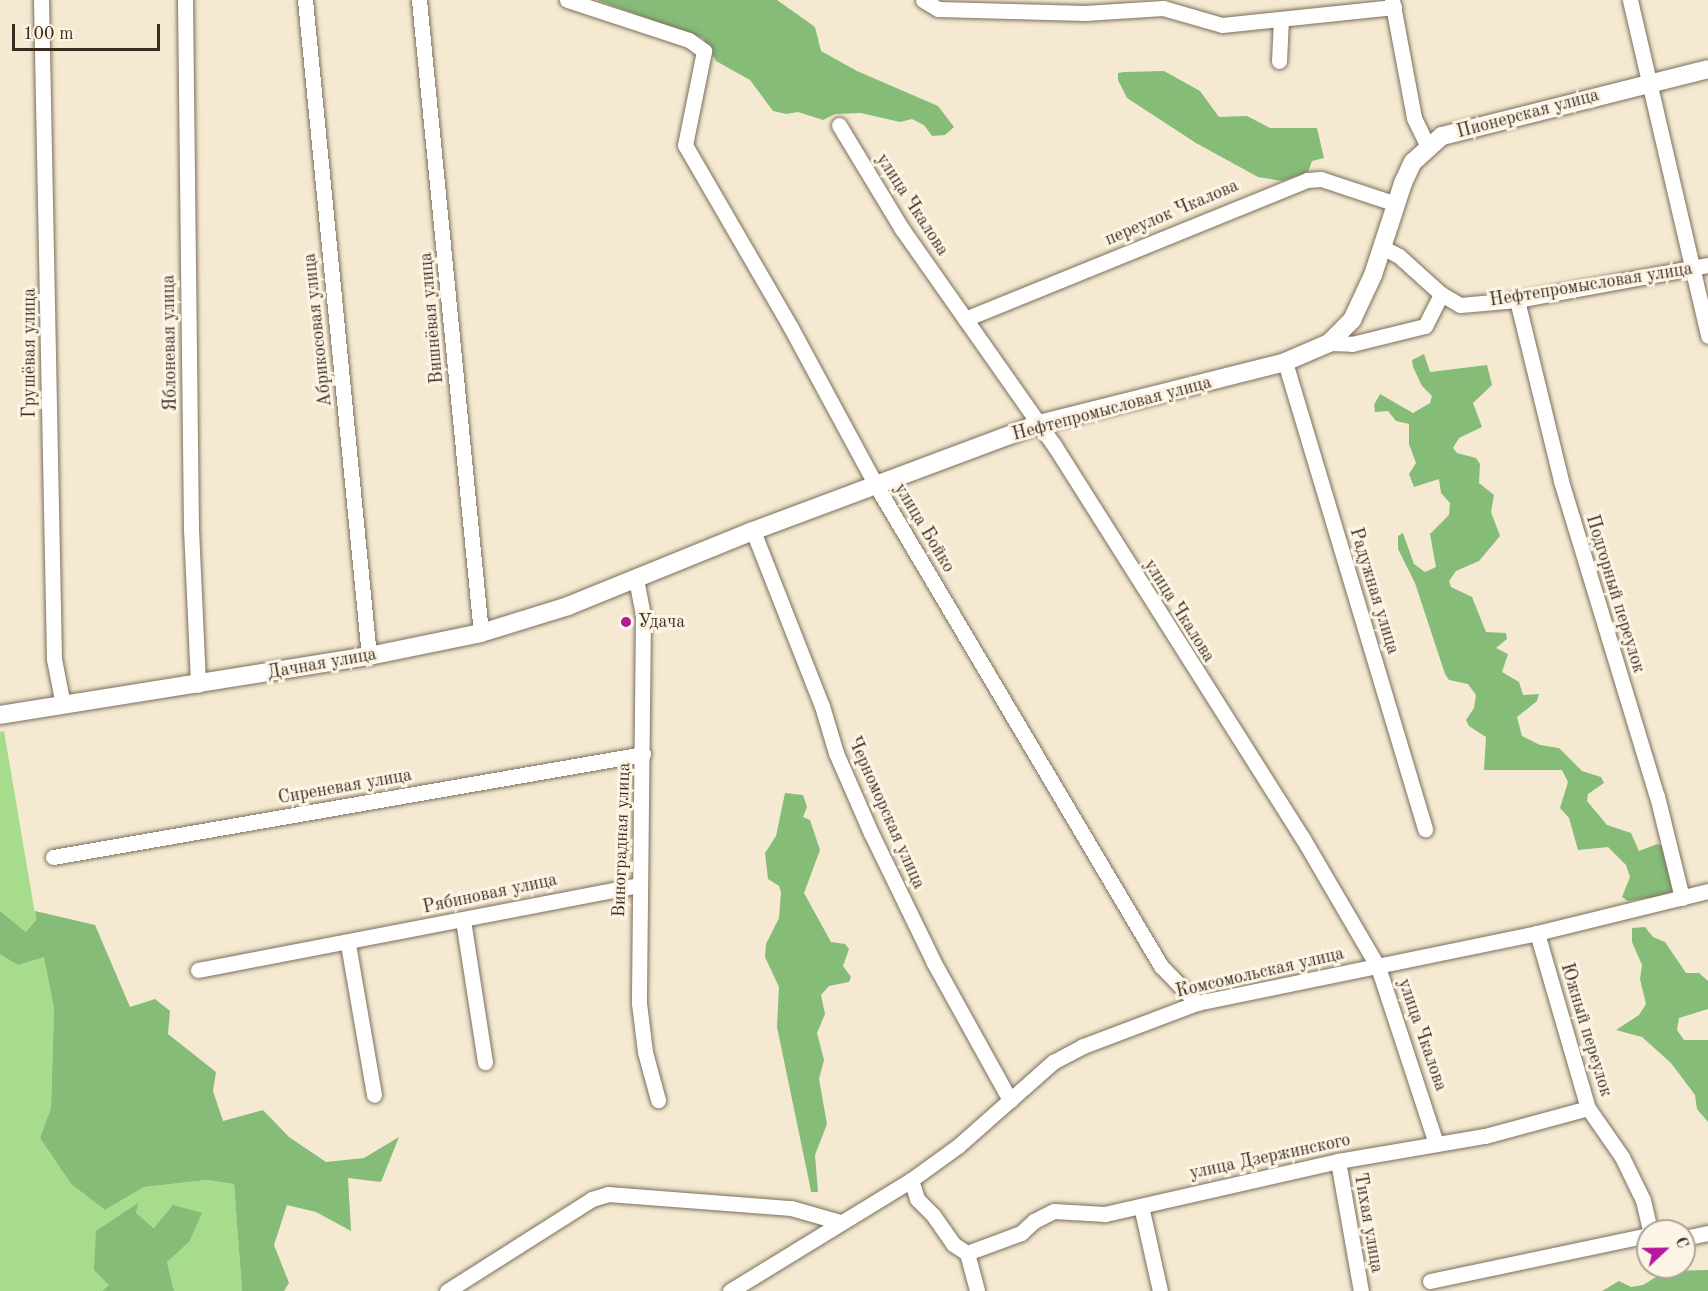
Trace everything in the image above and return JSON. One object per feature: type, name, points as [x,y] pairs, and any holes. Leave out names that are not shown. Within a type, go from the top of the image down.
[{"type":"main road","name":"Пионерская улица","points":[[1329,343],[1352,320],[1413,162],[1428,147],[1461,130],[1708,69]]},
{"type":"main road","name":"Нефтепромысловая улица","points":[[636,579],[753,531],[877,488],[1039,424],[1285,362],[1329,343]]},
{"type":"main road","name":"Дачная улица","points":[[0,715],[369,656],[481,633],[636,579]]},
{"type":"street","name":"Грушёвая улица","points":[[41,0],[54,659],[63,705]]},
{"type":"street","name":"Яблоневая улица","points":[[185,0],[191,529],[198,685]]},
{"type":"street","name":"Абрикосовая улица","points":[[305,0],[369,656]]},
{"type":"street","name":"Вишнёвая улица","points":[[419,0],[481,633]]},
{"type":"street","name":"улица Бойко","points":[[567,0],[689,40],[704,51],[685,145],[791,328],[877,488],[1161,966],[1197,1003]]},
{"type":"street","points":[[923,0],[938,9],[1085,13],[1163,8],[1222,25],[1393,4],[1414,118],[1428,147]]},
{"type":"street","points":[[1630,0],[1649,82],[1700,267],[1708,336]]},
{"type":"street","points":[[1279,61],[1281,19]]},
{"type":"street","name":"улица Чкалова","points":[[839,125],[902,229],[1039,424],[1302,837],[1378,967],[1436,1143]]},
{"type":"street","name":"переулок Чкалова","points":[[965,319],[1307,180],[1321,179],[1396,204]]},
{"type":"street","name":"Нефтепромысловая улица","points":[[1382,247],[1399,256],[1440,294],[1460,305],[1517,300],[1700,267]]},
{"type":"street","name":"Нефтепромысловая улица","points":[[1329,343],[1352,344],[1425,326],[1440,294]]},
{"type":"street","name":"Подгорный переулок","points":[[1517,300],[1561,482],[1657,796],[1682,898]]},
{"type":"street","name":"Радужная улица","points":[[1285,362],[1425,830]]},
{"type":"street","name":"Черноморская улица","points":[[753,531],[822,706],[836,753],[871,834],[934,963],[1010,1100]]},
{"type":"street","name":"Виноградная улица","points":[[636,579],[643,614],[644,754],[639,885],[639,1003],[645,1052],[658,1100]]},
{"type":"street","name":"Сиреневая улица","points":[[52,857],[644,754]]},
{"type":"street","name":"Рябиновая улица","points":[[198,970],[348,944],[639,885]]},
{"type":"street","name":"Комсомольская улица","points":[[730,1291],[910,1180],[1010,1100],[1053,1062],[1083,1046],[1197,1003],[1537,933],[1708,891]]},
{"type":"street","points":[[463,920],[485,1062]]},
{"type":"street","name":"Южный переулок","points":[[1537,933],[1588,1108],[1622,1157],[1643,1200],[1647,1219]]},
{"type":"street","points":[[348,944],[374,1095]]},
{"type":"street","name":"улица Дзержинского","points":[[967,1253],[1021,1233],[1034,1221],[1054,1211],[1105,1214],[1338,1161],[1485,1136],[1588,1108]]},
{"type":"street","name":"Тихая улица","points":[[1338,1161],[1360,1291]]},
{"type":"street","points":[[910,1180],[917,1199],[933,1215],[953,1244],[967,1253],[977,1291]]},
{"type":"street","points":[[447,1291],[592,1199],[608,1194],[790,1208],[840,1222]]},
{"type":"street","points":[[1141,1206],[1160,1291]]},
{"type":"street","points":[[1430,1281],[1636,1238]]},
{"type":"green space","points":[[597,0],[777,0],[815,27],[821,51],[857,71],[938,106],[954,127],[945,135],[932,136],[924,125],[912,119],[900,122],[861,113],[835,114],[823,120],[798,112],[786,114],[773,111],[750,80],[716,61],[703,38]]},
{"type":"green space","points":[[1164,71],[1200,91],[1219,117],[1247,116],[1270,128],[1317,128],[1324,158],[1312,161],[1308,172],[1282,181],[1258,177],[1196,143],[1127,98],[1118,80],[1118,73]]},
{"type":"green space","points":[[1424,354],[1430,372],[1487,365],[1492,385],[1473,403],[1482,427],[1459,438],[1453,448],[1457,453],[1476,458],[1480,464],[1479,483],[1494,495],[1491,512],[1500,536],[1479,561],[1456,571],[1449,581],[1451,587],[1472,597],[1486,632],[1506,633],[1507,639],[1496,648],[1508,654],[1502,672],[1519,682],[1523,695],[1539,694],[1537,701],[1517,717],[1522,736],[1540,745],[1559,748],[1582,771],[1601,777],[1604,783],[1588,794],[1587,801],[1607,825],[1631,833],[1639,851],[1657,844],[1663,846],[1673,894],[1628,901],[1622,897],[1630,877],[1626,865],[1608,847],[1578,850],[1569,818],[1560,808],[1568,782],[1562,770],[1484,770],[1486,737],[1469,726],[1466,720],[1474,708],[1476,695],[1468,684],[1449,680],[1445,674],[1415,583],[1398,549],[1398,536],[1403,533],[1414,564],[1425,572],[1436,567],[1430,534],[1449,515],[1450,503],[1441,493],[1439,479],[1414,487],[1409,474],[1416,463],[1409,444],[1409,424],[1396,421],[1388,411],[1375,412],[1374,405],[1380,394],[1413,413],[1430,403],[1432,396],[1422,386],[1412,360]]},
{"type":"green space","points":[[4,731],[36,920],[26,932],[0,911],[0,732]]},
{"type":"green space","points":[[785,793],[803,795],[807,807],[803,817],[810,820],[820,850],[804,893],[831,942],[845,944],[849,949],[843,966],[851,977],[849,982],[829,986],[821,995],[825,1014],[817,1033],[824,1060],[819,1079],[827,1124],[815,1155],[818,1192],[811,1192],[777,1027],[779,987],[765,957],[766,944],[779,918],[781,892],[779,886],[768,879],[765,853],[776,836]]},
{"type":"green space","points":[[0,911],[26,932],[36,920],[35,911],[95,925],[130,1007],[155,999],[170,1011],[168,1034],[216,1072],[213,1091],[223,1121],[263,1110],[289,1137],[326,1162],[364,1158],[399,1137],[381,1182],[348,1178],[351,1231],[316,1212],[287,1205],[274,1245],[289,1283],[284,1291],[242,1291],[234,1184],[207,1180],[144,1187],[105,1210],[71,1184],[40,1138],[51,1108],[54,1009],[44,957],[18,965],[0,954]]},
{"type":"green space","points":[[1645,927],[1653,937],[1665,942],[1686,973],[1699,973],[1708,981],[1708,1009],[1679,1018],[1677,1030],[1684,1040],[1708,1040],[1708,1122],[1697,1109],[1695,1095],[1671,1063],[1642,1037],[1616,1030],[1639,1015],[1646,1004],[1640,979],[1642,965],[1632,942],[1632,928]]},
{"type":"green space","points":[[0,953],[18,965],[44,956],[54,1009],[51,1108],[40,1138],[71,1184],[105,1210],[144,1187],[207,1180],[234,1184],[242,1291],[174,1291],[167,1262],[189,1242],[155,1228],[135,1213],[138,1204],[109,1285],[102,1291],[0,1291]]},
{"type":"green space","points":[[138,1203],[136,1213],[154,1228],[173,1205],[202,1213],[189,1242],[167,1262],[174,1291],[102,1291],[109,1285],[94,1270],[96,1231]]},
{"type":"green space","points":[[1696,1270],[1708,1270],[1708,1291],[1602,1291],[1619,1281],[1631,1287],[1643,1285],[1653,1279],[1696,1279]]},
{"type":"place","name":"Удача","points":[[626,622]]}]
